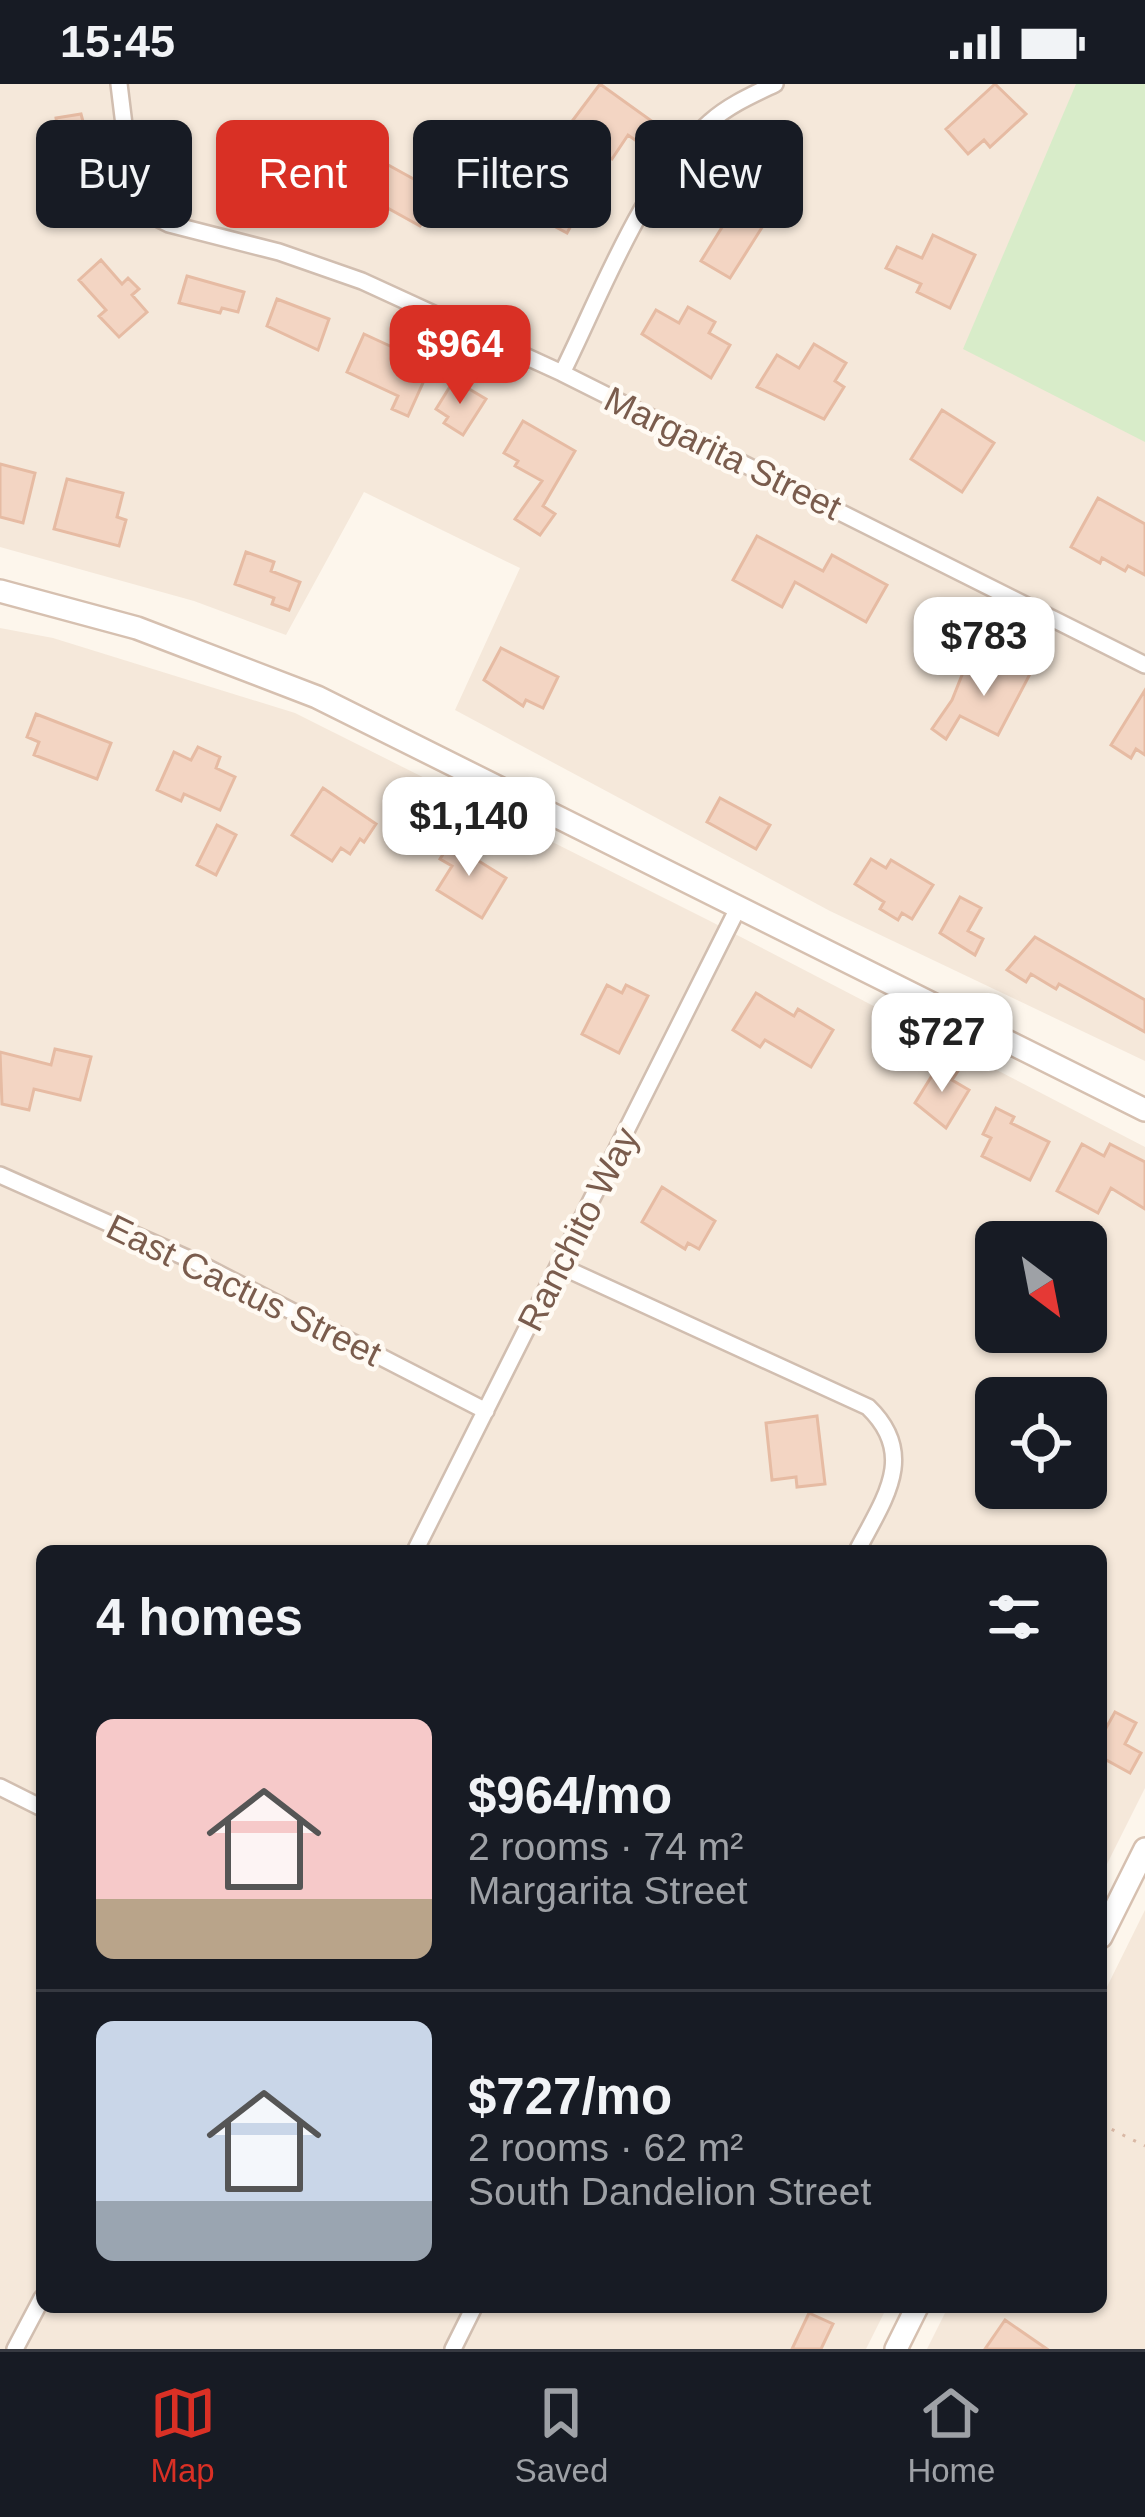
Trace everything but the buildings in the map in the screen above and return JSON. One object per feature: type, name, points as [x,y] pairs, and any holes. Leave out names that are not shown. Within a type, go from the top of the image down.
[{"type":"street","name":"Margarita Street","points":[[119,84],[131,182],[149,214],[362,281],[562,373],[1145,665]]},
{"type":"street","points":[[562,373],[641,216],[677,158],[706,124],[733,104],[775,84]]},
{"type":"street","points":[[0,592],[137,628],[317,697],[1145,1110]]},
{"type":"street","name":"Ranchito Way","points":[[419,1545],[739,906]]},
{"type":"street","name":"East Cactus Street","points":[[0,1175],[197,1263],[486,1411]]},
{"type":"street","points":[[560,1266],[868,1407],[887,1425],[895,1442],[895,1465],[860,1545]]},
{"type":"street","points":[[0,1787],[36,1805]]},
{"type":"street","points":[[1107,1925],[1145,1849]]},
{"type":"street","points":[[15,2349],[36,2309]]},
{"type":"street","points":[[453,2349],[471,2313]]},
{"type":"street","points":[[896,2349],[913,2313]]},
{"type":"path","points":[[1107,2127],[1145,2146]]},
{"type":"shaded area","points":[[0,84],[1145,84],[1145,1061],[830,911],[455,710],[520,568],[364,492],[286,635],[194,601],[0,547]]},
{"type":"shaded area","points":[[0,628],[53,638],[295,713],[1145,1147],[1145,1788],[1107,1864],[1107,1545],[36,1545],[36,2313],[884,2313],[866,2349],[0,2349]]},
{"type":"shaded area","points":[[1145,1910],[1145,2349],[927,2349],[945,2313],[1107,2313],[1107,1987]]},
{"type":"green space","points":[[1076,84],[1145,84],[1145,442],[963,349]]}]
